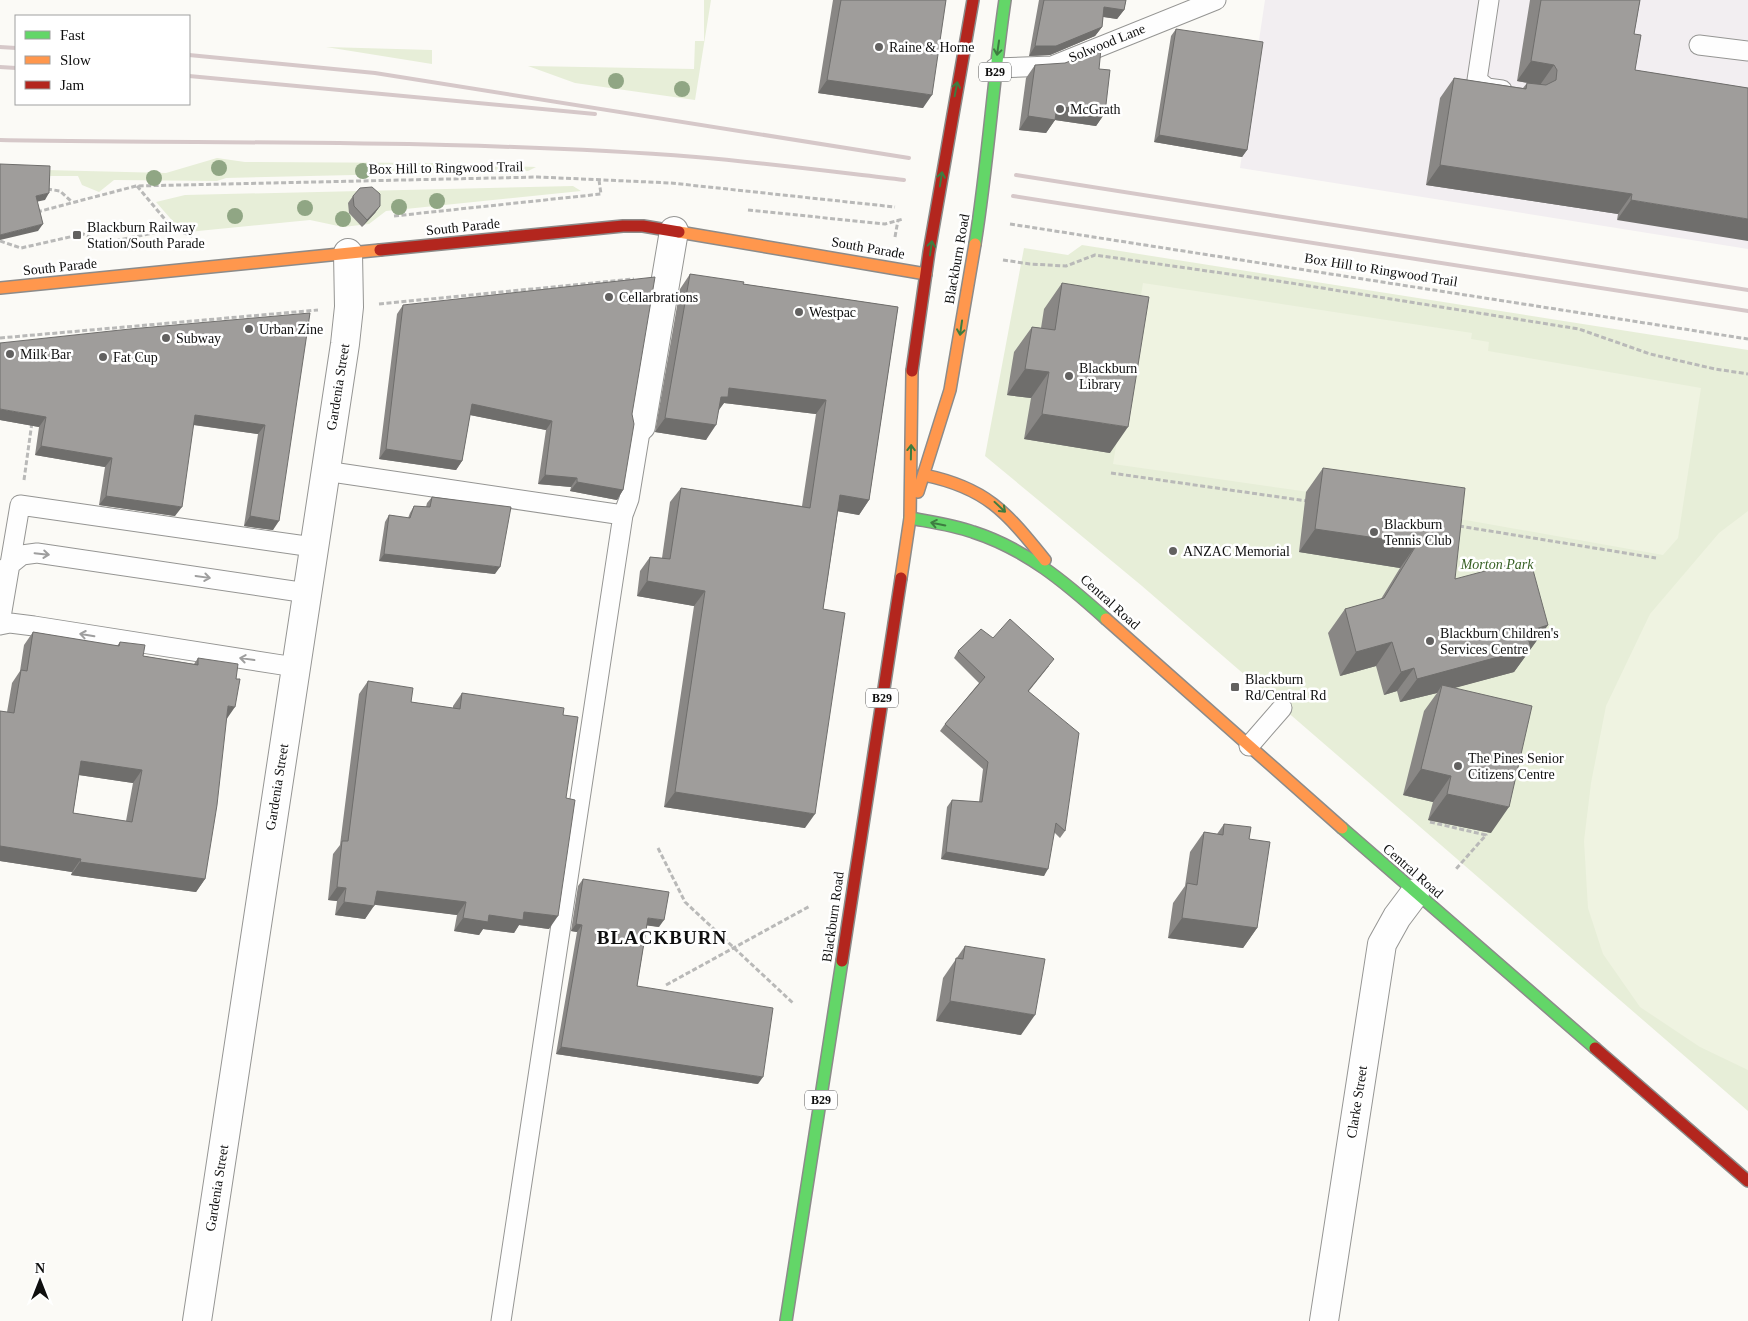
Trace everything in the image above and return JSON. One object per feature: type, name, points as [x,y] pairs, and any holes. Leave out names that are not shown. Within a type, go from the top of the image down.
[{"type":"street","name":"Blackburn Road","points":[[786,1321],[910,518],[912,378],[916,336],[931,274],[948,137],[973,0]]},
{"type":"street","name":"Blackburn Road","points":[[910,518],[950,390],[964,279],[985,178],[995,68],[1005,0]]},
{"type":"street","name":"South Parade","points":[[0,288],[622,226],[643,226],[931,274]]},
{"type":"street","points":[[641,426],[674,231]]},
{"type":"street","name":"Gardenia Street","points":[[197,1321],[349,307],[348,253]]},
{"type":"street","points":[[910,485],[924,475]]},
{"type":"street","name":"Central Road","points":[[924,475],[961,483],[983,493],[1001,507],[1061,579]]},
{"type":"street","name":"Central Road","points":[[910,518],[972,531],[1000,542],[1028,556],[1061,579],[1415,893],[1748,1181]]},
{"type":"street","name":"Clarke Street","points":[[1324,1321],[1382,944],[1397,918],[1415,893]]},
{"type":"lane","name":"Solwood Lane","points":[[995,68],[1052,66],[1216,0]]},
{"type":"lane","points":[[1489,0],[1477,80],[1488,88],[1524,93]]},
{"type":"lane","points":[[1699,45],[1748,52]]},
{"type":"lane","points":[[501,1321],[622,515],[629,499],[641,426]]},
{"type":"lane","points":[[325,471],[622,515]]},
{"type":"lane","points":[[295,667],[34,626],[10,623],[0,624],[4,566],[20,505],[313,547]]},
{"type":"lane","points":[[4,566],[22,555],[37,553],[307,593]]},
{"type":"lane","points":[[1249,746],[1282,708]]},
{"type":"path","name":"Box Hill to Ringwood Trail","points":[[36,212],[136,186],[538,178],[671,183],[895,207]]},
{"type":"path","points":[[599,180],[602,200]]},
{"type":"path","points":[[136,186],[172,228],[188,236],[198,235]]},
{"type":"path","points":[[42,188],[60,191],[72,202]]},
{"type":"path","points":[[390,218],[398,214],[601,194]]},
{"type":"path","points":[[746,210],[884,224],[907,217]]},
{"type":"path","name":"Box Hill to Ringwood Trail","points":[[1010,224],[1748,339]]},
{"type":"path","points":[[0,241],[21,248],[83,234],[105,243],[172,228]]},
{"type":"path","points":[[997,260],[1066,266],[1095,255],[1278,281],[1579,328],[1650,354],[1715,369],[1748,374]]},
{"type":"path","points":[[0,338],[666,276]]},
{"type":"path","points":[[43,344],[44,334]]},
{"type":"path","points":[[20,505],[32,420]]},
{"type":"path","points":[[1111,473],[1316,503]]},
{"type":"path","points":[[1452,525],[1656,558]]},
{"type":"path","points":[[1430,822],[1486,836],[1456,869]]},
{"type":"path","points":[[658,848],[685,902],[794,1004]]},
{"type":"path","points":[[666,985],[810,906]]},
{"type":"shaded area","points":[[1265,0],[1748,0],[1748,249],[1240,168]]},
{"type":"green space","points":[[704,0],[711,0],[695,100],[575,83],[528,66],[694,69],[695,41],[704,41]]},
{"type":"green space","points":[[326,47],[432,50],[432,64]]},
{"type":"green space","points":[[217,158],[245,162],[434,163],[536,167],[528,171],[226,178],[217,181],[114,180],[99,192],[82,185],[78,176],[45,176],[45,170],[166,173]]},
{"type":"green space","points":[[573,186],[581,191],[386,211],[369,224],[343,227],[310,220],[188,232],[177,226],[156,202],[185,195]]},
{"type":"green space","name":"Morton Park","points":[[1082,245],[1748,350],[1748,1111],[1142,586],[985,456],[1024,248],[1068,255]]},
{"type":"green space","points":[[1143,283],[1472,333],[1471,339],[1489,342],[1488,351],[1701,388],[1678,538],[1663,555],[1460,519],[1449,512],[1113,464]]},
{"type":"green space","points":[[1748,511],[1748,1070],[1700,1047],[1640,1007],[1603,954],[1588,908],[1584,841],[1591,783],[1606,706],[1650,614],[1719,533]]},
{"type":"building","name":"Raine & Horne","points":[[841,0],[946,0],[932,95],[827,80]]},
{"type":"building","points":[[1044,0],[1126,0],[1124,10],[1104,7],[1102,27],[1056,46],[1035,46]]},
{"type":"building","points":[[1541,0],[1640,0],[1634,34],[1641,35],[1635,70],[1748,88],[1748,219],[1631,200],[1632,194],[1440,165],[1454,78],[1526,89],[1527,83],[1546,85],[1556,80],[1557,70],[1554,65],[1531,61]]},
{"type":"building","points":[[1176,29],[1263,42],[1247,150],[1159,135]]},
{"type":"building","points":[[1101,49],[1099,69],[1110,70],[1105,113],[1057,106],[1055,120],[1028,116],[1035,65],[1065,63]]},
{"type":"building","points":[[0,164],[50,166],[49,193],[36,196],[43,224],[0,235]]},
{"type":"building","points":[[372,187],[380,194],[380,206],[367,220],[354,206],[353,196],[360,188]]},
{"type":"building","points":[[690,274],[744,282],[743,284],[898,307],[869,500],[840,495],[823,609],[845,613],[815,814],[675,792],[705,591],[647,581],[650,557],[670,559],[681,488],[810,508],[826,400],[729,388],[728,397],[721,397],[716,425],[665,418]]},
{"type":"building","points":[[655,277],[632,414],[634,424],[623,490],[577,482],[577,478],[545,475],[552,421],[472,404],[462,461],[386,449],[403,305]]},
{"type":"building","points":[[1062,283],[1149,297],[1128,427],[1042,414],[1049,372],[1025,369],[1032,327],[1055,330]]},
{"type":"building","points":[[310,313],[279,521],[250,516],[265,425],[195,415],[182,507],[106,496],[112,458],[41,446],[46,417],[0,409],[0,343]]},
{"type":"building","points":[[1323,468],[1465,488],[1455,579],[1530,559],[1548,625],[1526,632],[1531,648],[1417,679],[1414,668],[1401,672],[1392,642],[1356,652],[1345,609],[1384,598],[1417,544],[1315,529]]},
{"type":"building","points":[[432,497],[511,507],[500,567],[384,554],[389,515],[410,518],[414,506],[430,507]]},
{"type":"building","points":[[1010,619],[1054,659],[1028,691],[1079,733],[1065,831],[1056,823],[1048,869],[946,852],[952,800],[982,802],[988,762],[945,724],[985,677],[958,651],[981,629],[993,638]]},
{"type":"building","points":[[33,632],[119,646],[120,642],[145,645],[143,656],[198,665],[198,658],[238,664],[236,679],[240,679],[235,707],[228,706],[217,805],[205,879],[80,862],[81,859],[0,846],[0,711],[14,713],[21,670],[27,671]],"holes":[[[81,761],[142,770],[132,822],[73,813]]]},
{"type":"building","points":[[368,681],[413,688],[411,702],[460,709],[462,693],[564,708],[563,715],[578,717],[566,798],[575,800],[558,916],[524,912],[523,920],[489,915],[488,922],[463,918],[466,902],[377,891],[374,906],[344,902],[346,888],[337,887],[342,841],[348,841]]},
{"type":"building","points":[[1442,685],[1532,706],[1509,807],[1447,794],[1451,776],[1421,769]]},
{"type":"building","points":[[1224,824],[1251,827],[1249,839],[1270,842],[1257,928],[1182,918],[1187,883],[1197,885],[1204,832],[1223,835]]},
{"type":"building","points":[[583,879],[669,892],[664,920],[648,918],[637,986],[773,1008],[763,1077],[561,1047],[582,925],[576,924]]},
{"type":"building","points":[[965,946],[1045,959],[1035,1015],[950,1001],[956,958],[963,959]]},
{"type":"railway","points":[[0,47],[15,48]]},
{"type":"railway","points":[[190,55],[375,73],[909,158]]},
{"type":"railway","points":[[0,67],[15,68]]},
{"type":"railway","points":[[190,76],[595,114]]},
{"type":"railway","points":[[0,140],[348,143],[522,147],[696,157],[904,180]]},
{"type":"railway","points":[[1016,175],[1748,290]]},
{"type":"railway","points":[[1013,196],[1748,311]]},
{"type":"traffic: fast","points":[[975,244],[1005,0]]},
{"type":"traffic: fast","points":[[910,518],[965,530],[1011,548],[1044,568],[1106,619]]},
{"type":"traffic: fast","points":[[1342,828],[1595,1048]]},
{"type":"traffic: fast","points":[[786,1321],[842,961]]},
{"type":"traffic: slow","points":[[679,232],[926,274]]},
{"type":"traffic: slow","points":[[918,492],[950,390],[975,244]]},
{"type":"traffic: slow","points":[[0,288],[380,250]]},
{"type":"traffic: slow","points":[[901,578],[910,518],[912,371]]},
{"type":"traffic: slow","points":[[924,475],[946,480],[964,487],[994,504],[1018,528],[1045,560]]},
{"type":"traffic: slow","points":[[1106,619],[1342,828]]},
{"type":"traffic: jam","points":[[912,371],[929,252],[973,0]]},
{"type":"traffic: jam","points":[[380,250],[623,226],[643,226],[679,232]]},
{"type":"traffic: jam","points":[[842,961],[901,578]]},
{"type":"traffic: jam","points":[[1595,1048],[1748,1181]]},
{"type":"place","name":"Raine & Horne","points":[[879,47]]},
{"type":"place","name":"McGrath","points":[[1060,109]]},
{"type":"place","name":"Blackburn Railway Station/South Parade","points":[[77,235]]},
{"type":"place","name":"Cellarbrations","points":[[609,297]]},
{"type":"place","name":"Westpac","points":[[799,312]]},
{"type":"place","name":"Urban Zine","points":[[249,329]]},
{"type":"place","name":"Subway","points":[[166,338]]},
{"type":"place","name":"Milk Bar","points":[[10,354]]},
{"type":"place","name":"Fat Cup","points":[[103,357]]},
{"type":"place","name":"Blackburn Library","points":[[1069,376]]},
{"type":"place","name":"Blackburn Tennis Club","points":[[1374,532]]},
{"type":"place","name":"ANZAC Memorial","points":[[1173,551]]},
{"type":"place","name":"Blackburn Children's Services Centre","points":[[1430,641]]},
{"type":"place","name":"Blackburn Rd/Central Rd","points":[[1235,687]]},
{"type":"place","name":"The Pines Senior Citizens Centre","points":[[1458,766]]},
{"type":"district","name":"BLACKBURN","points":[[662,937]]}]
